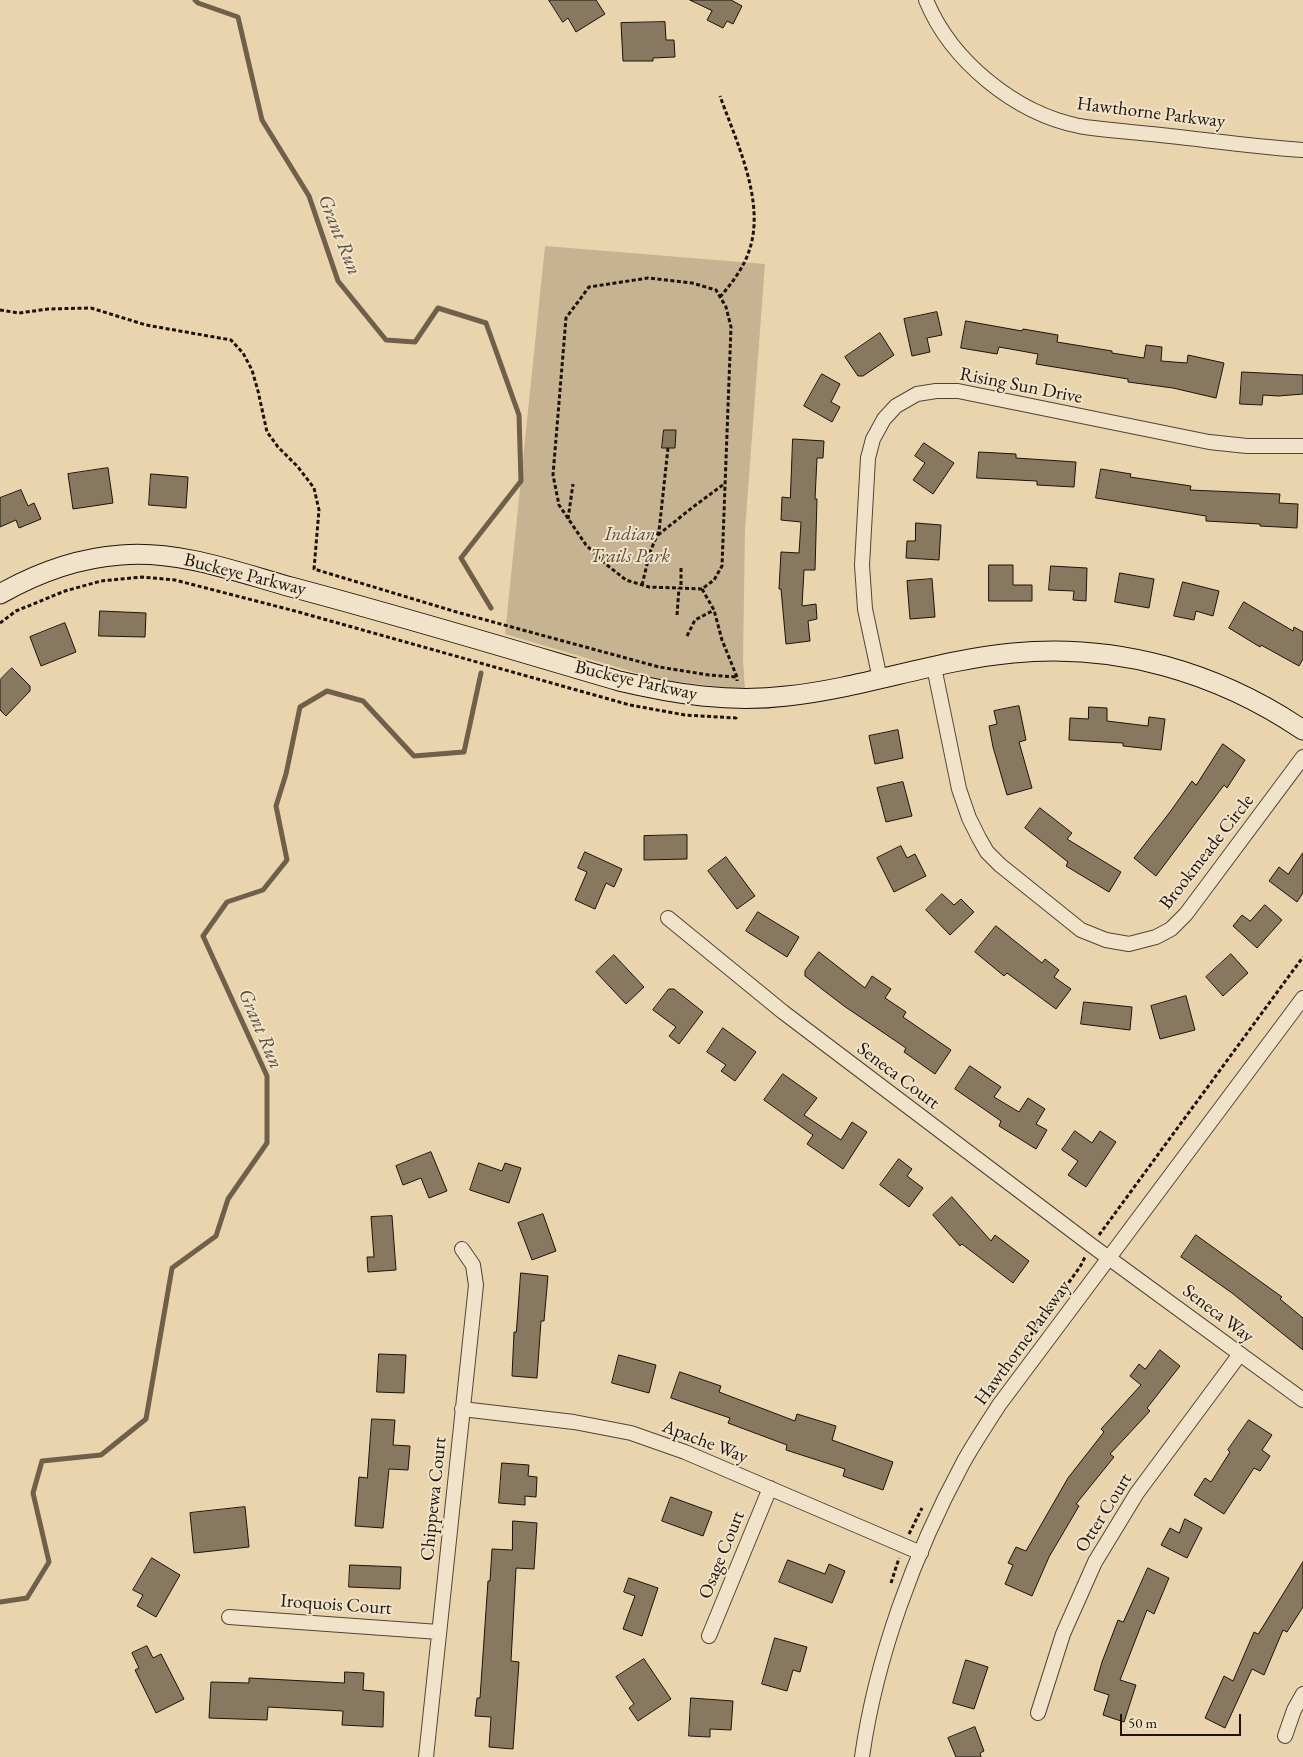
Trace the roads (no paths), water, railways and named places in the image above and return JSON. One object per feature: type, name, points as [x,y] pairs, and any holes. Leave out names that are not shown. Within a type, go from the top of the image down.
[{"type":"street","name":"Hawthorne Parkway","points":[[926,0],[930,10],[950,40],[972,66],[1009,97],[1036,112],[1079,126],[1303,150]]},
{"type":"street","name":"Rising Sun Drive","points":[[880,679],[865,609],[862,566],[868,458],[872,439],[884,419],[896,406],[917,394],[936,391],[958,391],[1209,442],[1247,446],[1303,446]]},
{"type":"street","name":"Buckeye Parkway","points":[[0,594],[22,582],[71,563],[122,555],[179,558],[271,581],[618,681],[650,689],[713,698],[787,696],[880,679],[971,659],[1014,653],[1061,651],[1106,654],[1152,662],[1213,682],[1280,714],[1303,730]]},
{"type":"street","name":"Brookmeade Circle","points":[[934,667],[959,788],[969,818],[987,852],[1000,865],[1081,930],[1106,940],[1129,944],[1156,938],[1170,929],[1186,914],[1303,757]]},
{"type":"street","name":"Seneca Court","points":[[668,918],[783,1012],[1110,1257]]},
{"type":"street","name":"Hawthorne Parkway","points":[[862,1757],[877,1678],[893,1626],[921,1553],[963,1462],[999,1404],[1303,998]]},
{"type":"street","name":"Chippewa Court","points":[[426,1757],[476,1285],[473,1265],[462,1249]]},
{"type":"street","name":"Seneca Way","points":[[1110,1257],[1303,1400]]},
{"type":"street","name":"Otter Court","points":[[1038,1713],[1063,1634],[1095,1562],[1137,1493],[1240,1354]]},
{"type":"street","name":"Apache Way","points":[[462,1409],[574,1422],[631,1433],[685,1452],[921,1553]]},
{"type":"street","name":"Osage Court","points":[[709,1636],[770,1488]]},
{"type":"street","name":"Iroquois Court","points":[[229,1617],[439,1632]]},
{"type":"street","points":[[1285,1736],[1294,1710],[1303,1694]]},
{"type":"waterway","name":"Grant Run","points":[[195,0],[198,3],[238,17],[262,120],[309,196],[338,281],[386,340],[415,342],[438,308],[486,323],[519,415],[521,481],[461,558],[491,608]]},
{"type":"waterway","name":"Grant Run","points":[[0,1602],[27,1598],[49,1562],[33,1493],[42,1461],[101,1455],[146,1419],[172,1268],[216,1236],[228,1199],[267,1143],[267,1076],[203,936],[227,902],[263,890],[287,860],[276,806],[286,774],[300,707],[327,691],[363,701],[414,756],[464,752],[481,673]]},
{"type":"park label","name":"Indian Trails Park","points":[[630,546]]}]
